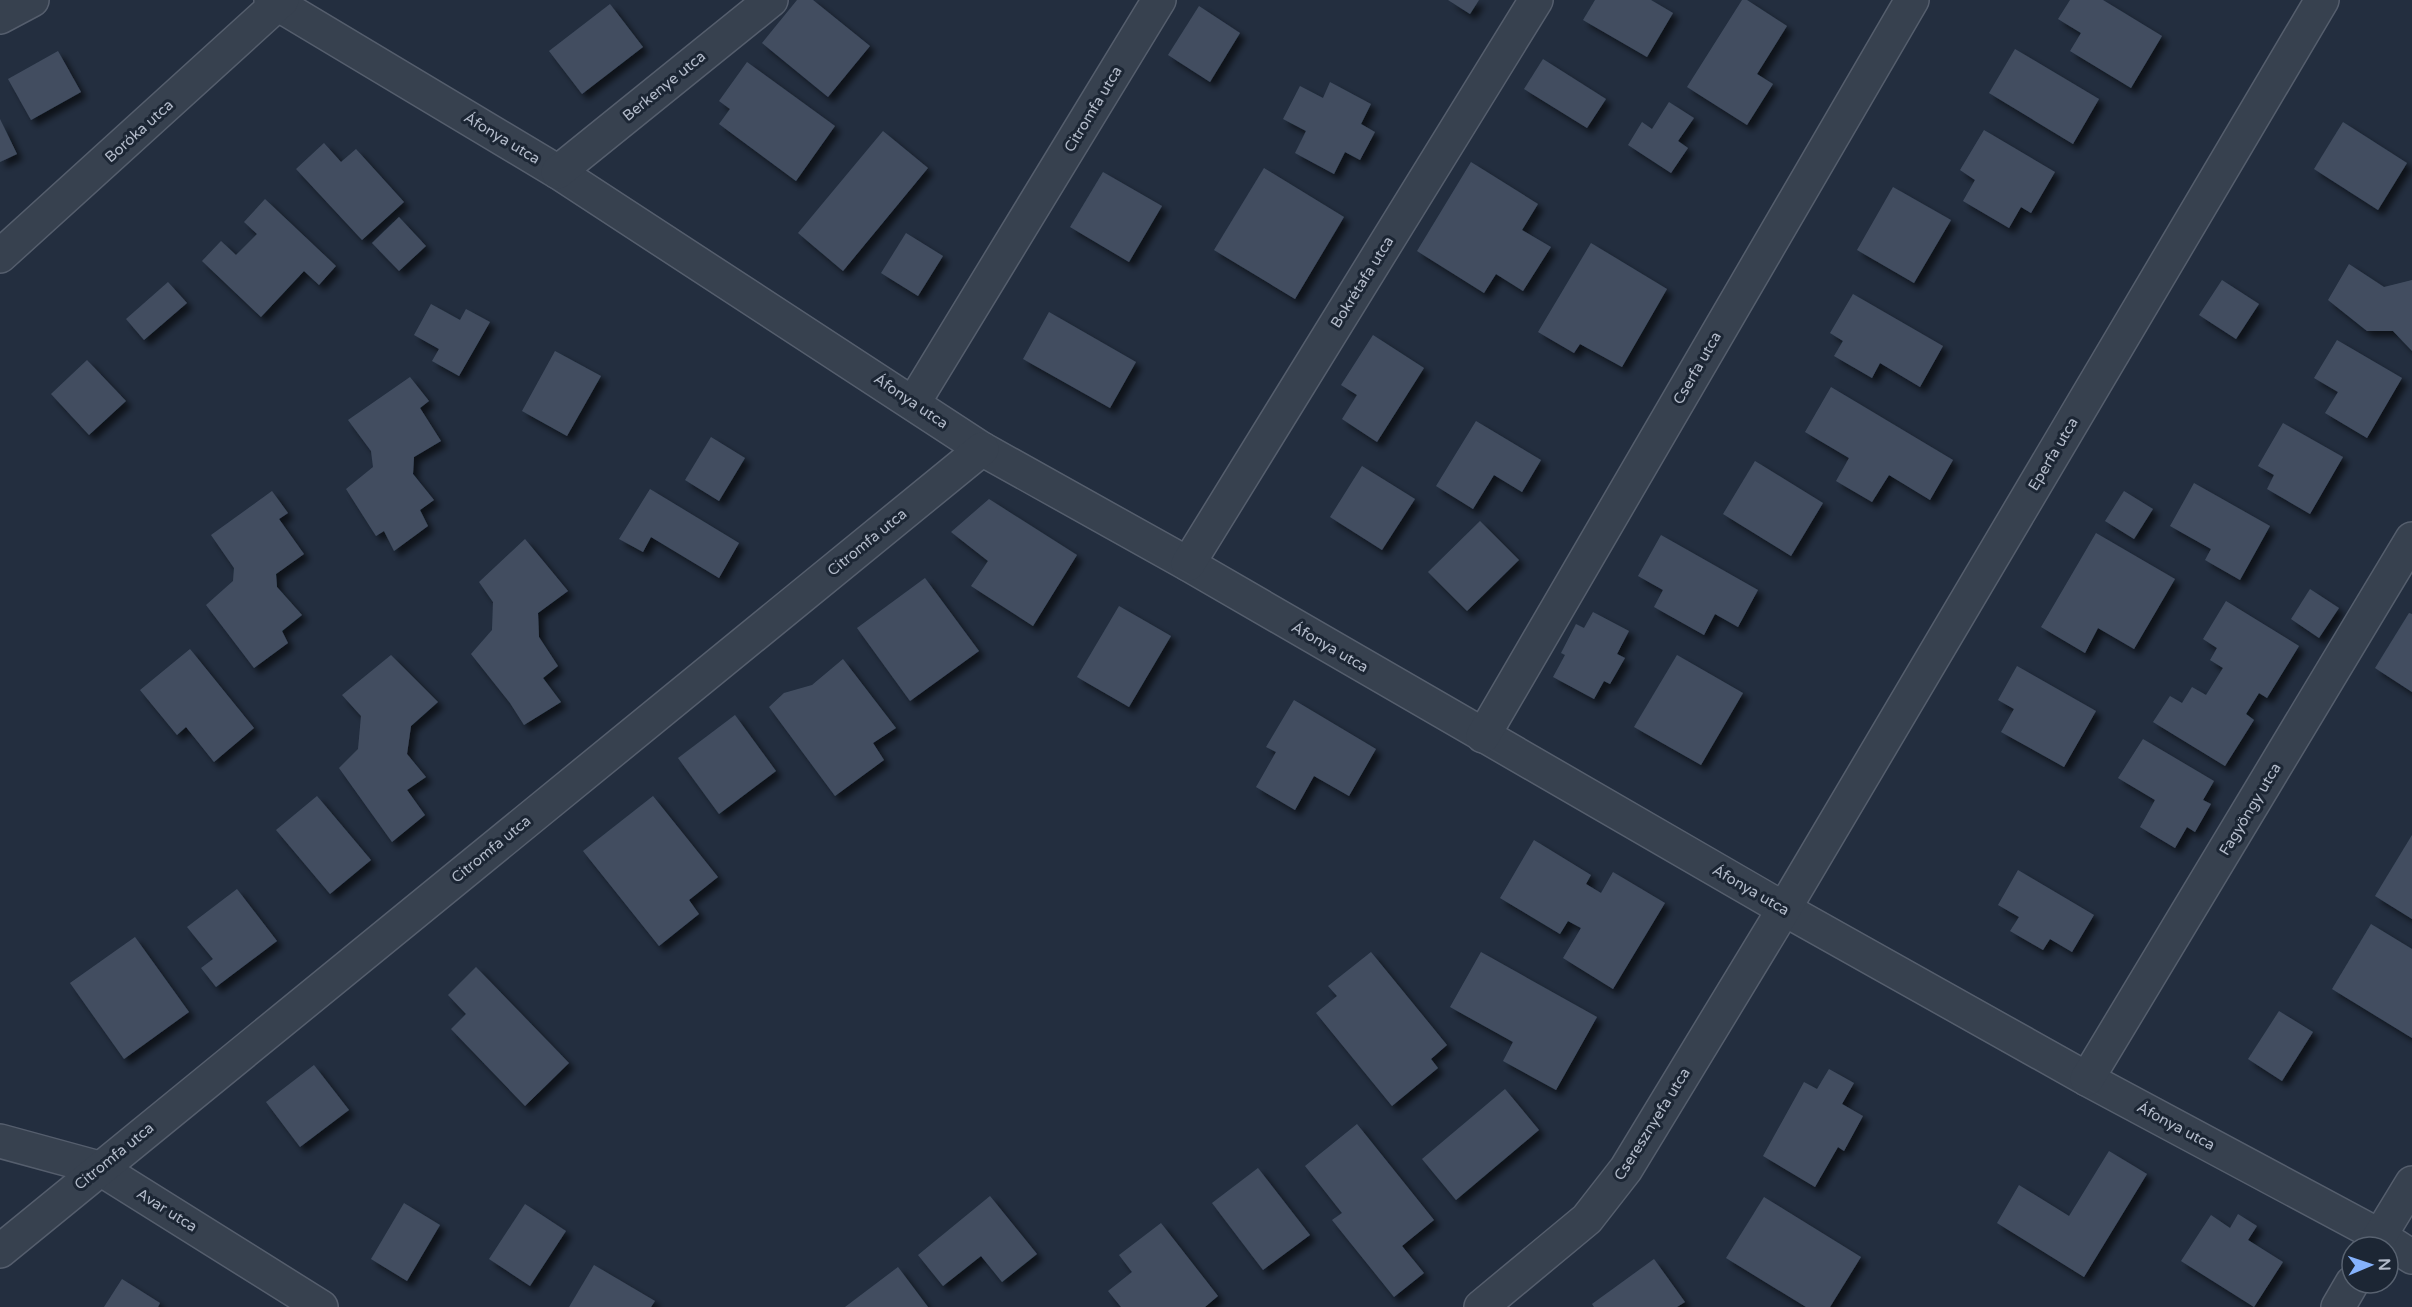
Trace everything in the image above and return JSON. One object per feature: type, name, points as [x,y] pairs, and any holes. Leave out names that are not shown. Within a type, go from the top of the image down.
[{"type":"street","points":[[0,17],[32,0]]},
{"type":"street","name":"Berkenye utca","points":[[558,171],[771,0]]},
{"type":"street","name":"Citromfa utca","points":[[914,402],[1159,0]]},
{"type":"street","name":"Bokrétafa utca","points":[[1188,564],[1536,0]]},
{"type":"street","name":"Cserfa utca","points":[[1483,736],[1912,0]]},
{"type":"street","name":"Eperfa utca","points":[[1784,909],[2322,0]]},
{"type":"street","name":"Áfonya utca","points":[[277,2],[558,171],[982,448],[1188,564],[1784,909],[2366,1235]]},
{"type":"street","name":"Boróka utca","points":[[0,256],[277,2]]},
{"type":"street","name":"Citromfa utca","points":[[0,1251],[982,448]]},
{"type":"street","name":"Fagyöngy utca","points":[[2087,1079],[2412,538]]},
{"type":"street","name":"Cseresznyefa utca","points":[[1481,1307],[1587,1219],[1626,1169],[1784,909]]},
{"type":"street","name":"Avar utca","points":[[0,1141],[99,1168],[321,1307]]},
{"type":"street","points":[[2381,1235],[2412,1183]]},
{"type":"building","points":[[797,0],[813,0],[870,46],[828,97],[762,43]]},
{"type":"building","points":[[1448,0],[1479,0],[1470,14]]},
{"type":"building","points":[[1595,0],[1651,0],[1673,13],[1647,57],[1583,20]]},
{"type":"building","points":[[1742,0],[1747,0],[1787,26],[1757,74],[1773,84],[1747,125],[1687,87]]},
{"type":"building","points":[[2070,0],[2103,0],[2162,36],[2131,88],[2070,51],[2081,33],[2058,19]]},
{"type":"building","points":[[610,4],[643,47],[582,94],[549,51]]},
{"type":"building","points":[[1199,6],[1240,33],[1210,82],[1168,55]]},
{"type":"building","points":[[2015,49],[2099,99],[2073,144],[1989,93]]},
{"type":"building","points":[[58,51],[81,92],[31,120],[8,79]]},
{"type":"building","points":[[1543,59],[1606,99],[1587,128],[1524,89]]},
{"type":"building","points":[[747,62],[835,126],[796,181],[719,124],[730,109],[719,101]]},
{"type":"building","points":[[1330,82],[1371,104],[1361,124],[1375,132],[1360,160],[1345,152],[1334,174],[1295,153],[1306,131],[1283,119],[1300,86],[1323,98]]},
{"type":"building","points":[[1669,102],[1694,118],[1678,141],[1688,148],[1671,173],[1628,145],[1642,122],[1652,129]]},
{"type":"building","points":[[0,119],[17,154],[0,162]]},
{"type":"building","points":[[2343,122],[2407,163],[2378,210],[2314,169]]},
{"type":"building","points":[[1984,130],[2055,172],[2031,213],[2021,207],[2009,228],[1963,201],[1975,180],[1960,170]]},
{"type":"building","points":[[883,131],[928,168],[843,271],[798,233]]},
{"type":"building","points":[[324,143],[341,162],[356,149],[404,202],[362,240],[296,169]]},
{"type":"building","points":[[1471,162],[1538,204],[1522,230],[1551,247],[1523,291],[1496,274],[1484,293],[1417,251]]},
{"type":"building","points":[[1264,168],[1344,217],[1295,299],[1214,250]]},
{"type":"building","points":[[1103,172],[1162,206],[1129,262],[1070,227]]},
{"type":"building","points":[[1893,187],[1951,220],[1914,283],[1857,250]]},
{"type":"building","points":[[265,199],[336,266],[319,285],[304,271],[261,317],[202,261],[221,241],[236,255],[257,234],[244,222]]},
{"type":"building","points":[[399,217],[426,246],[399,271],[372,243]]},
{"type":"building","points":[[906,233],[943,256],[918,296],[881,273]]},
{"type":"building","points":[[1591,243],[1667,289],[1622,367],[1580,344],[1574,353],[1538,332]]},
{"type":"building","points":[[2349,264],[2384,287],[2412,280],[2412,351],[2393,331],[2367,331],[2328,300]]},
{"type":"building","points":[[2222,280],[2259,304],[2236,339],[2199,315]]},
{"type":"building","points":[[168,282],[187,303],[144,340],[126,319]]},
{"type":"building","points":[[1853,294],[1943,346],[1920,387],[1880,363],[1872,378],[1834,356],[1843,341],[1830,333]]},
{"type":"building","points":[[431,304],[460,320],[466,309],[490,322],[459,376],[432,361],[439,349],[414,335]]},
{"type":"building","points":[[1049,312],[1136,362],[1110,408],[1023,359]]},
{"type":"building","points":[[1373,335],[1424,368],[1377,442],[1342,419],[1357,395],[1341,385]]},
{"type":"building","points":[[2337,340],[2402,378],[2367,438],[2325,413],[2338,392],[2314,378]]},
{"type":"building","points":[[555,351],[601,376],[567,436],[522,411]]},
{"type":"building","points":[[87,360],[126,401],[89,435],[51,394]]},
{"type":"building","points":[[410,377],[429,401],[420,408],[441,441],[414,457],[413,474],[434,500],[420,510],[428,526],[394,551],[384,531],[376,536],[346,489],[373,467],[371,451],[348,420]]},
{"type":"building","points":[[1831,387],[1953,460],[1930,500],[1889,475],[1872,502],[1836,481],[1849,458],[1805,432]]},
{"type":"building","points":[[1476,421],[1541,460],[1522,492],[1494,475],[1473,509],[1436,486]]},
{"type":"building","points":[[2283,423],[2343,457],[2310,514],[2267,489],[2274,475],[2258,466]]},
{"type":"building","points":[[711,437],[745,458],[719,501],[685,480]]},
{"type":"building","points":[[1755,461],[1823,503],[1791,556],[1723,514]]},
{"type":"building","points":[[1362,466],[1415,499],[1382,550],[1330,517]]},
{"type":"building","points":[[2194,483],[2270,526],[2240,580],[2205,560],[2211,549],[2170,526]]},
{"type":"building","points":[[650,489],[739,543],[719,578],[651,537],[643,552],[619,539]]},
{"type":"building","points":[[272,491],[288,513],[279,519],[304,554],[276,574],[277,587],[302,615],[282,631],[288,643],[254,668],[206,605],[233,581],[234,568],[211,535]]},
{"type":"building","points":[[2124,491],[2153,509],[2134,539],[2105,521]]},
{"type":"building","points":[[989,499],[1077,555],[1033,626],[971,586],[988,561],[951,532]]},
{"type":"building","points":[[1480,521],[1519,560],[1467,611],[1428,572]]},
{"type":"building","points":[[2096,533],[2175,579],[2134,649],[2098,628],[2085,653],[2041,627]]},
{"type":"building","points":[[1661,535],[1758,590],[1738,627],[1715,614],[1704,635],[1654,607],[1663,590],[1638,576]]},
{"type":"building","points":[[525,539],[568,591],[538,613],[539,637],[558,666],[543,678],[561,702],[524,725],[510,703],[471,654],[492,630],[493,602],[479,582]]},
{"type":"building","points":[[925,578],[979,651],[910,701],[857,628]]},
{"type":"building","points":[[2310,589],[2339,608],[2319,638],[2291,619]]},
{"type":"building","points":[[2226,601],[2299,646],[2267,698],[2259,693],[2246,714],[2254,720],[2225,766],[2153,722],[2170,696],[2182,703],[2192,687],[2206,695],[2223,668],[2210,660],[2217,648],[2203,639]]},
{"type":"building","points":[[1119,606],[1171,636],[1129,707],[1077,677]]},
{"type":"building","points":[[1593,612],[1629,631],[1617,654],[1625,658],[1610,684],[1604,681],[1594,699],[1553,677],[1565,655],[1561,653],[1576,624],[1584,628]]},
{"type":"building","points":[[2409,613],[2412,614],[2412,692],[2375,668]]},
{"type":"building","points":[[190,649],[254,728],[214,762],[186,727],[177,735],[140,690]]},
{"type":"building","points":[[391,655],[438,702],[411,726],[407,754],[426,777],[407,790],[425,815],[392,842],[339,768],[358,749],[361,716],[342,695]]},
{"type":"building","points":[[1677,655],[1743,693],[1701,765],[1634,727]]},
{"type":"building","points":[[843,659],[896,728],[873,743],[884,760],[835,796],[769,707],[784,693],[812,685]]},
{"type":"building","points":[[2017,666],[2096,711],[2064,767],[2001,732],[2014,709],[1998,700]]},
{"type":"building","points":[[1294,700],[1376,749],[1349,796],[1314,776],[1295,810],[1256,787],[1276,752],[1266,747]]},
{"type":"building","points":[[735,715],[776,771],[719,814],[678,758]]},
{"type":"building","points":[[2143,739],[2214,781],[2203,800],[2211,804],[2195,832],[2187,827],[2175,848],[2140,827],[2155,800],[2118,778]]},
{"type":"building","points":[[317,796],[371,860],[330,894],[276,830]]},
{"type":"building","points":[[653,796],[718,877],[689,900],[699,914],[659,946],[583,851]]},
{"type":"building","points":[[2412,835],[2412,919],[2375,896]]},
{"type":"building","points":[[1534,840],[1591,875],[1586,884],[1601,893],[1613,872],[1665,903],[1613,989],[1563,958],[1581,928],[1568,921],[1560,934],[1500,898]]},
{"type":"building","points":[[2018,870],[2094,915],[2072,952],[2050,939],[2043,950],[2010,931],[2019,917],[1998,905]]},
{"type":"building","points":[[237,889],[277,941],[216,987],[201,968],[213,959],[187,927]]},
{"type":"building","points":[[2371,924],[2412,949],[2412,1038],[2332,989]]},
{"type":"building","points":[[135,937],[189,1012],[124,1059],[70,983]]},
{"type":"building","points":[[1371,952],[1447,1045],[1431,1059],[1438,1068],[1392,1106],[1316,1013],[1337,996],[1328,986]]},
{"type":"building","points":[[1481,952],[1597,1017],[1556,1090],[1503,1061],[1513,1042],[1450,1007]]},
{"type":"building","points":[[476,967],[569,1063],[525,1106],[451,1029],[466,1014],[448,995]]},
{"type":"building","points":[[2279,1011],[2313,1032],[2282,1081],[2248,1059]]},
{"type":"building","points":[[314,1065],[349,1110],[300,1147],[266,1102]]},
{"type":"building","points":[[1829,1069],[1854,1083],[1842,1104],[1863,1116],[1844,1151],[1838,1147],[1815,1187],[1763,1156],[1804,1082],[1817,1089]]},
{"type":"building","points":[[1505,1089],[1539,1130],[1456,1200],[1422,1159]]},
{"type":"building","points":[[1357,1124],[1434,1220],[1402,1246],[1424,1273],[1394,1297],[1332,1220],[1342,1213],[1305,1166]]},
{"type":"building","points":[[2109,1151],[2147,1174],[2084,1277],[1997,1223],[2019,1185],[2069,1216]]},
{"type":"building","points":[[1258,1168],[1310,1235],[1263,1270],[1212,1203]]},
{"type":"building","points":[[990,1196],[1037,1254],[1002,1282],[981,1256],[943,1286],[918,1255]]},
{"type":"building","points":[[1764,1197],[1861,1257],[1830,1307],[1806,1307],[1726,1258]]},
{"type":"building","points":[[404,1203],[440,1225],[407,1281],[371,1259]]},
{"type":"building","points":[[525,1204],[566,1231],[530,1286],[489,1259]]},
{"type":"building","points":[[2238,1214],[2257,1226],[2248,1240],[2283,1262],[2254,1307],[2181,1261],[2211,1215],[2230,1228]]},
{"type":"building","points":[[1161,1223],[1218,1296],[1205,1307],[1121,1307],[1108,1291],[1132,1272],[1119,1255]]},
{"type":"building","points":[[1654,1259],[1685,1302],[1677,1307],[1594,1307],[1592,1304]]},
{"type":"building","points":[[594,1265],[655,1301],[651,1307],[569,1307]]},
{"type":"building","points":[[898,1267],[928,1307],[845,1307]]},
{"type":"building","points":[[122,1279],[160,1303],[158,1307],[104,1307]]}]
